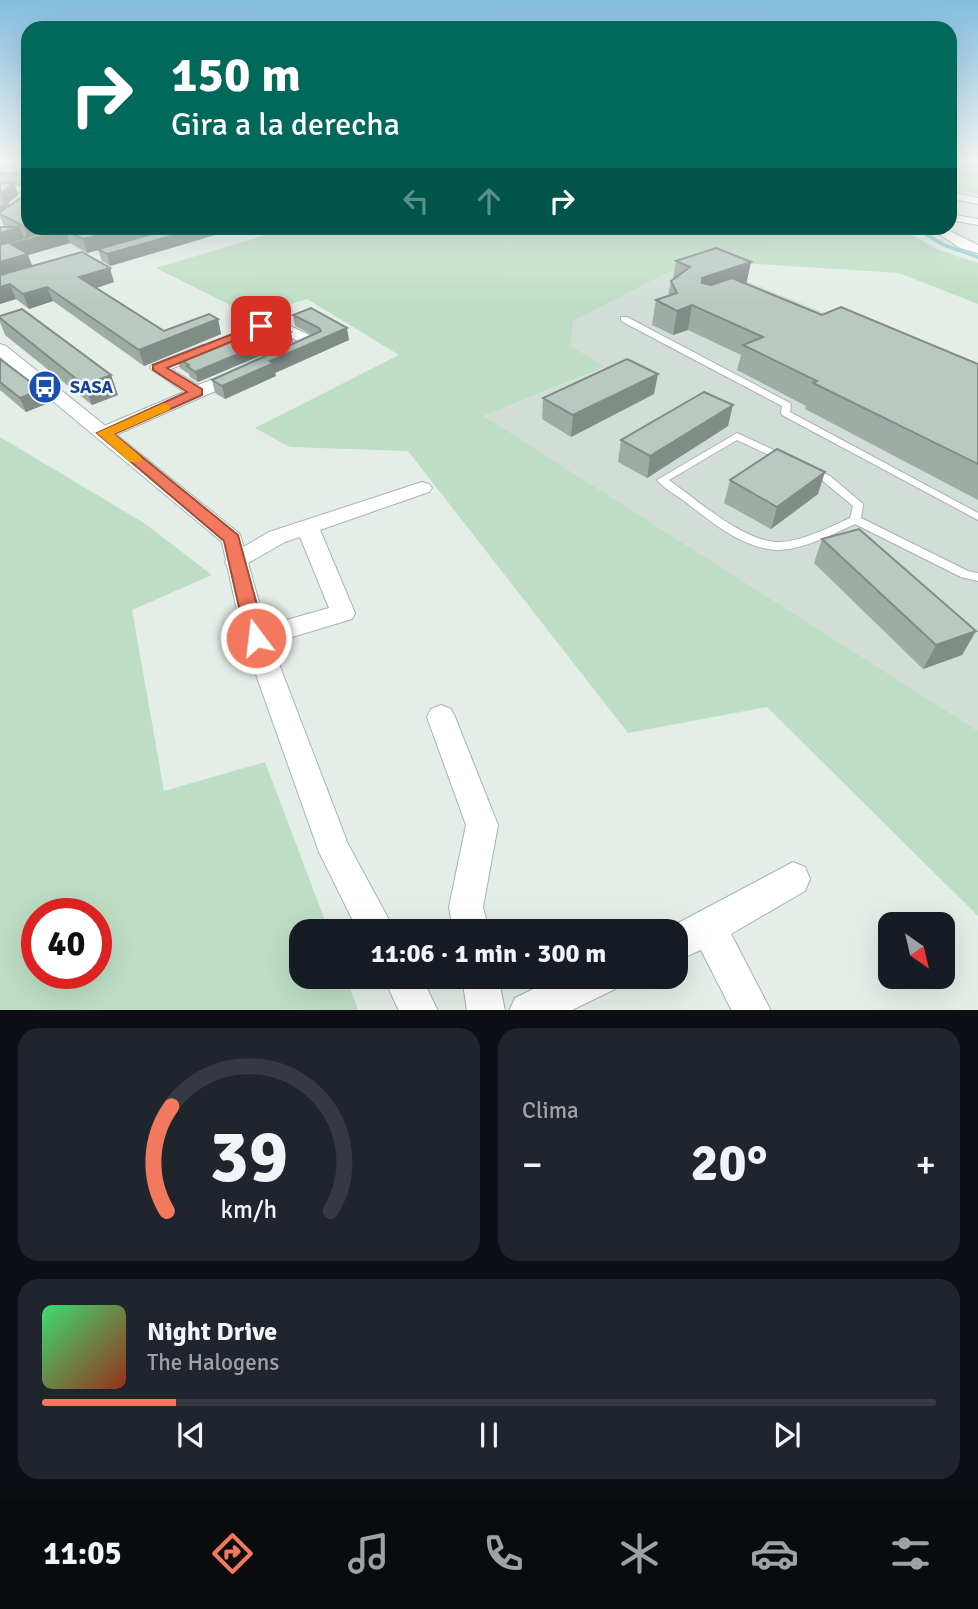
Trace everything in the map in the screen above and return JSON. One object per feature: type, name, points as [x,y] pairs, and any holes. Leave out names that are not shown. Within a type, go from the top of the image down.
[{"type":"street","points":[[957,218],[978,222]]},
{"type":"street","points":[[948,235],[964,245],[978,249]]},
{"type":"street","points":[[248,331],[261,326],[277,326],[312,342],[286,354]]},
{"type":"street","points":[[197,392],[158,368],[222,342]]},
{"type":"street","points":[[0,349],[232,539],[256,638],[335,852],[371,919]]},
{"type":"street","points":[[104,433],[261,365]]},
{"type":"street","points":[[236,562],[277,537],[422,488]]},
{"type":"street","points":[[256,638],[343,612],[307,526]]},
{"type":"street","points":[[441,717],[482,825],[466,907],[468,919]]},
{"type":"street","points":[[688,938],[793,879]]},
{"type":"street","points":[[709,928],[752,1010]]},
{"type":"street","points":[[408,989],[419,1010]]},
{"type":"street","points":[[482,989],[486,1010]]},
{"type":"street","points":[[528,1010],[574,989]]},
{"type":"lane","points":[[624,319],[788,405],[785,414],[978,517]]},
{"type":"lane","points":[[737,436],[826,478],[858,505],[855,520],[839,528],[778,546],[747,539],[662,480],[737,436]]},
{"type":"lane","points":[[855,520],[965,574],[978,577]]},
{"type":"shaded area","points":[[694,260],[978,375],[978,731],[484,416],[604,368],[571,346],[573,321]]},
{"type":"green space","points":[[266,235],[912,235],[939,250],[978,263],[978,304],[899,273],[694,260],[573,321],[571,346],[605,367],[484,416],[978,731],[978,916],[767,707],[628,733],[408,451],[290,447],[255,428],[399,355],[307,299],[252,316],[156,268]]},
{"type":"green space","points":[[0,437],[144,523],[212,575],[132,610],[164,791],[265,762],[324,919],[289,919],[289,989],[350,989],[358,1010],[0,1010]]},
{"type":"building","points":[[4,209],[21,209],[21,225],[0,214]]},
{"type":"building","points":[[0,227],[20,227],[0,233]]},
{"type":"building","points":[[34,235],[46,235],[11,244],[28,254],[0,262],[0,245]]},
{"type":"building","points":[[75,235],[100,235],[83,239]]},
{"type":"building","points":[[149,235],[175,235],[107,254],[98,249]]},
{"type":"building","points":[[716,248],[751,262],[702,278],[702,283],[711,285],[732,278],[822,315],[841,307],[978,364],[978,464],[813,383],[817,381],[743,345],[763,337],[692,305],[677,311],[656,300],[677,293],[671,281],[690,267],[676,261]]},
{"type":"building","points":[[82,252],[110,268],[79,277],[164,331],[209,314],[218,319],[139,350],[47,287],[23,294],[10,284],[0,287],[0,275]]},
{"type":"building","points":[[311,308],[347,328],[270,361],[274,363],[222,386],[212,380],[321,331],[293,315]]},
{"type":"building","points":[[22,309],[111,375],[84,385],[0,318]]},
{"type":"building","points":[[263,323],[273,323],[291,332],[195,372],[177,358]]},
{"type":"building","points":[[0,359],[41,390],[20,398],[0,382]]},
{"type":"building","points":[[627,359],[658,374],[573,415],[543,398]]},
{"type":"building","points":[[704,392],[733,405],[650,456],[621,440]]},
{"type":"building","points":[[777,449],[825,472],[777,507],[730,480]]},
{"type":"building","points":[[859,529],[976,631],[936,645],[822,539]]},
{"type":"waterway","points":[[927,235],[944,245],[978,257]]},
{"type":"slow traffic","points":[[135,459],[104,433],[164,407]]},
{"type":"place","name":"SASA","points":[[45,387]]},
{"type":"route","points":[[256,638],[232,539],[104,433],[197,392],[158,368],[261,326]]}]
